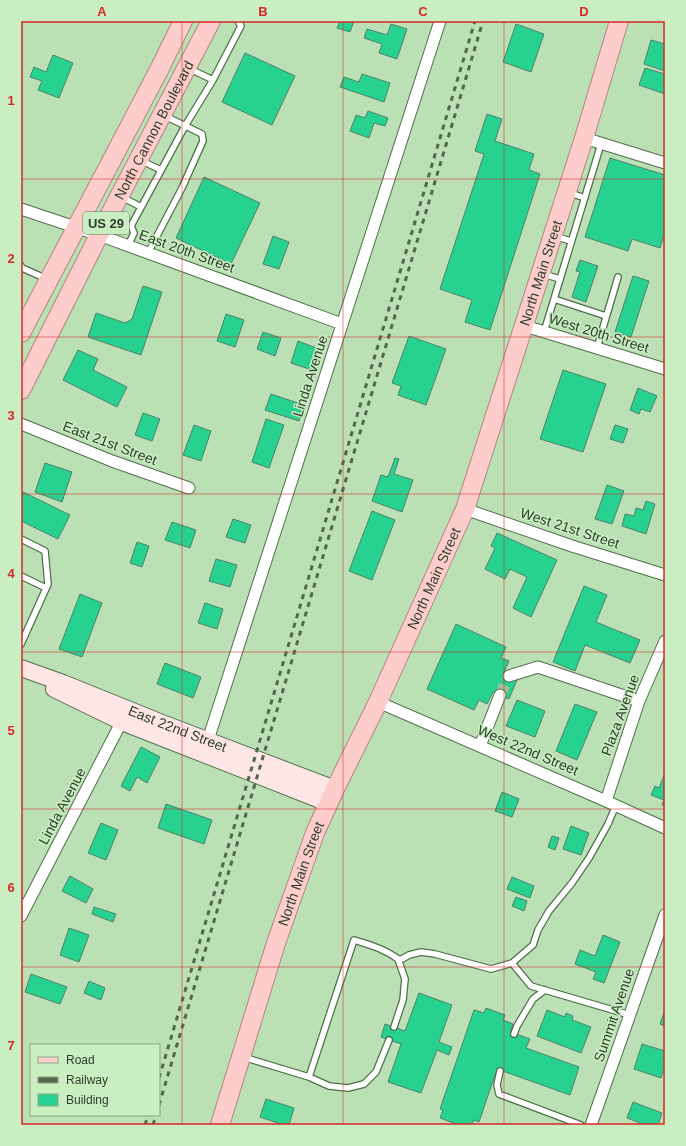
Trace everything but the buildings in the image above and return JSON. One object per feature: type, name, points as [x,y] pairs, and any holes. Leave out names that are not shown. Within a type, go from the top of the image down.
[{"type":"main road","name":"North Cannon Boulevard","points":[[21,333],[159,70],[183,21]]},
{"type":"main road","name":"North Cannon Boulevard","points":[[21,390],[211,21]]},
{"type":"main road","name":"North Main Street","points":[[220,1125],[276,943],[307,853],[332,796],[378,702],[465,509],[525,326],[619,21]]},
{"type":"main road","name":"East 22nd Street","points":[[21,669],[63,682],[125,716],[332,796]]},
{"type":"main road","name":"East 22nd Street","points":[[125,716],[208,740],[332,796]]},
{"type":"street","name":"Linda Avenue","points":[[208,740],[440,21]]},
{"type":"street","points":[[584,138],[665,163]]},
{"type":"street","name":"East 20th Street","points":[[21,209],[76,227],[342,324]]},
{"type":"street","name":"West 20th Street","points":[[525,326],[665,369]]},
{"type":"street","name":"East 21st Street","points":[[21,424],[112,461],[189,488]]},
{"type":"street","name":"West 21st Street","points":[[465,509],[572,546],[665,575]]},
{"type":"street","name":"Plaza Avenue","points":[[611,803],[639,701],[665,641]]},
{"type":"street","points":[[509,676],[538,667],[639,701]]},
{"type":"street","points":[[480,746],[500,695]]},
{"type":"street","name":"West 22nd Street","points":[[378,702],[665,828]]},
{"type":"street","name":"Linda Avenue","points":[[21,916],[125,716]]},
{"type":"street","name":"Summit Avenue","points":[[591,1125],[665,915]]},
{"type":"lane","points":[[128,246],[134,233],[131,226],[185,126],[213,80],[241,26],[238,21]]},
{"type":"lane","points":[[187,67],[213,80]]},
{"type":"lane","points":[[148,253],[182,188],[203,142],[202,134],[162,115]]},
{"type":"lane","points":[[544,332],[601,144]]},
{"type":"lane","points":[[139,159],[161,170]]},
{"type":"lane","points":[[567,192],[585,198]]},
{"type":"lane","points":[[120,196],[141,207]]},
{"type":"lane","points":[[553,236],[571,242]]},
{"type":"lane","points":[[21,266],[22,268],[49,279]]},
{"type":"lane","points":[[541,273],[560,279]]},
{"type":"lane","points":[[597,348],[618,277]]},
{"type":"lane","points":[[554,299],[606,316]]},
{"type":"lane","points":[[21,539],[45,551],[48,584],[21,644]]},
{"type":"lane","points":[[21,576],[46,588]]},
{"type":"lane","points":[[398,959],[421,952],[435,954],[491,969],[512,963],[533,945],[538,930],[549,911],[590,858],[608,824],[611,803]]},
{"type":"lane","points":[[309,1077],[354,940],[377,947],[390,953],[398,959],[405,979],[403,1000],[394,1027]]},
{"type":"lane","points":[[512,963],[531,986],[630,1015]]},
{"type":"lane","points":[[514,1034],[533,999],[545,990]]},
{"type":"lane","points":[[241,1056],[309,1077],[329,1086],[348,1088],[364,1084],[376,1072],[389,1040]]},
{"type":"lane","points":[[500,1071],[497,1085],[499,1094],[581,1125]]},
{"type":"lane","points":[[559,1125],[562,1118]]},
{"type":"tunnel","points":[[500,695],[509,676]]},
{"type":"railway","points":[[160,1075],[475,21]]},
{"type":"railway","points":[[160,1102],[483,21]]},
{"type":"railway","points":[[145,1125],[148,1116]]},
{"type":"railway","points":[[153,1125],[156,1116]]}]
